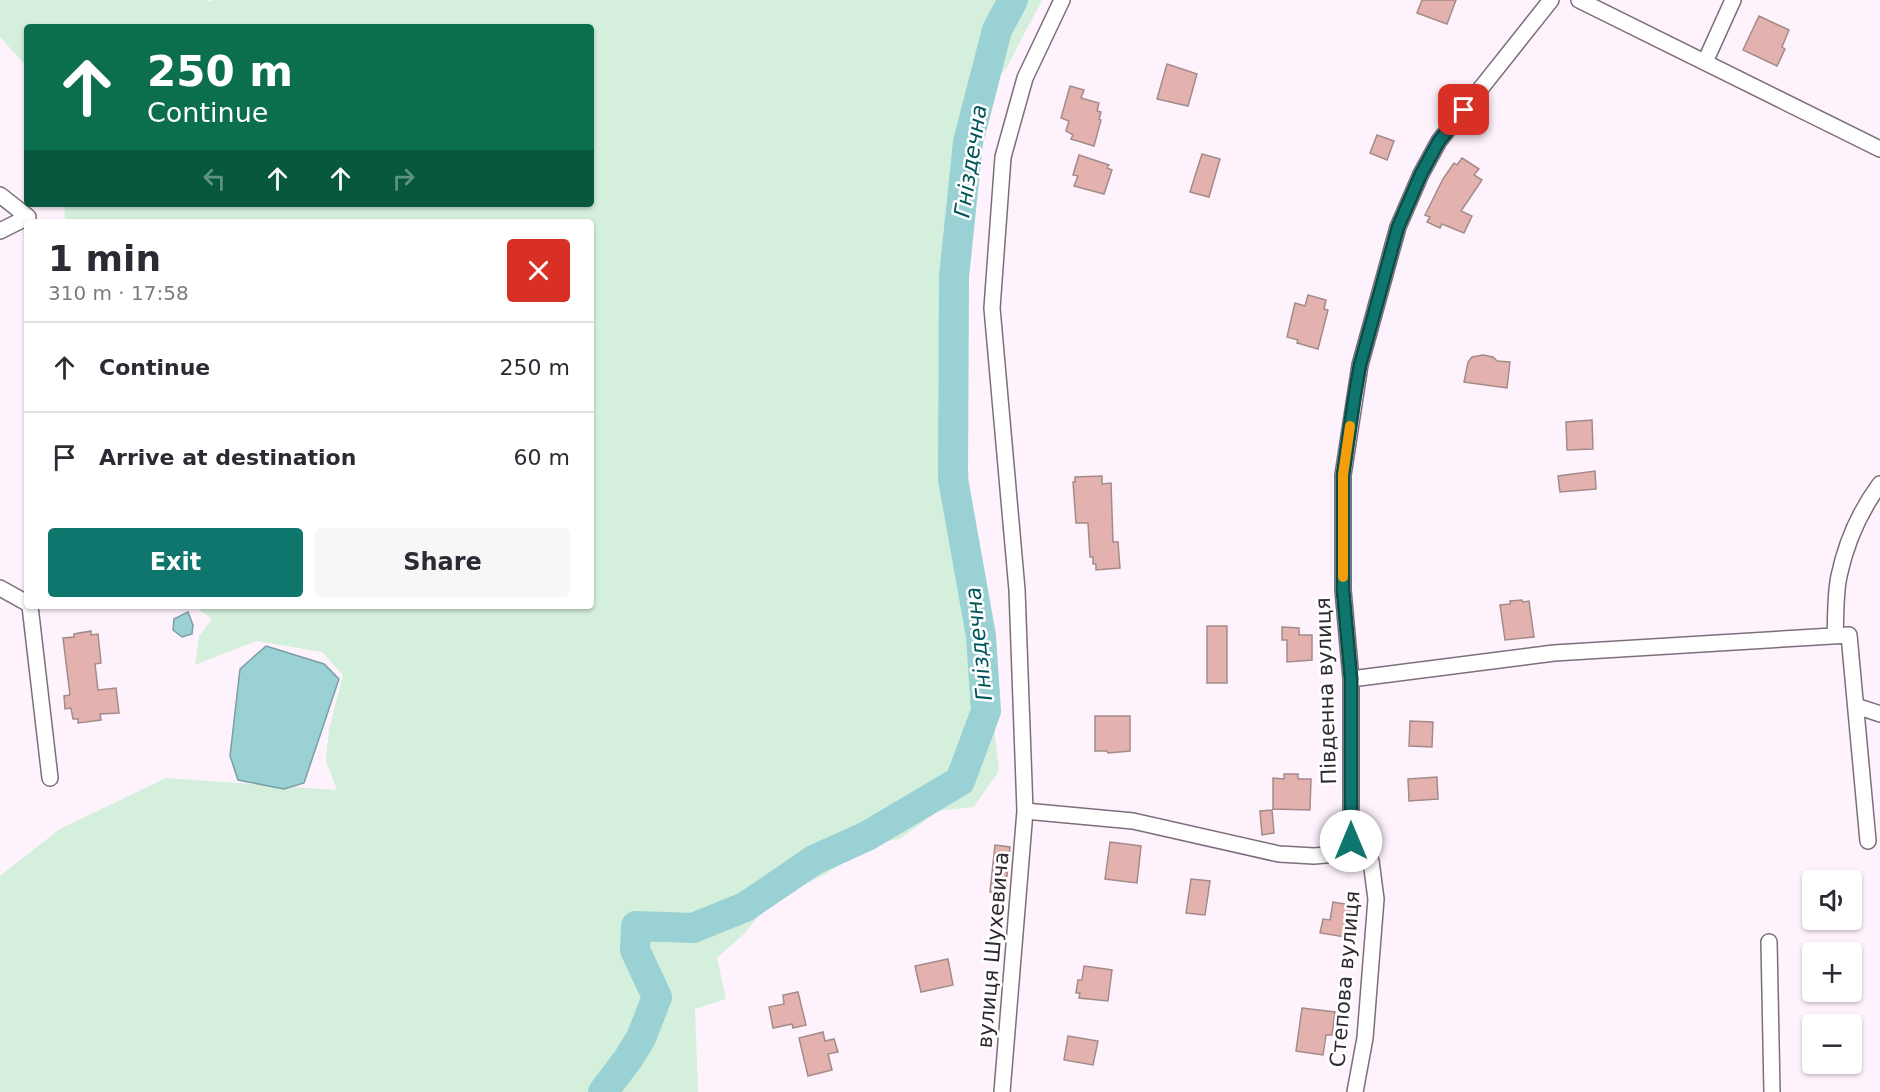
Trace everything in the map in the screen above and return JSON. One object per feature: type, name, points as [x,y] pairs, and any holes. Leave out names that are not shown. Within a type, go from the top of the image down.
[{"type":"street","name":"вулиця Шухевича","points":[[1002,1092],[1025,811],[1017,590],[992,308],[1003,156],[1025,78],[1062,0]]},
{"type":"street","name":"Південна вулиця","points":[[1351,841],[1351,679],[1343,590],[1343,475],[1360,365],[1398,227],[1416,184],[1439,141],[1551,0]]},
{"type":"street","points":[[1579,0],[1880,149]]},
{"type":"street","points":[[1705,62],[1733,0]]},
{"type":"street","points":[[0,195],[28,218],[26,219]]},
{"type":"street","points":[[0,231],[24,220]]},
{"type":"street","points":[[1835,636],[1839,578],[1849,543],[1868,501],[1880,484]]},
{"type":"street","points":[[0,588],[24,602]]},
{"type":"street","points":[[29,609],[50,778]]},
{"type":"street","points":[[1351,679],[1554,653],[1849,635],[1868,841]]},
{"type":"street","points":[[1856,706],[1880,714]]},
{"type":"street","points":[[1025,811],[1133,821],[1279,854],[1314,856],[1337,854],[1351,841]]},
{"type":"street","name":"Степова вулиця","points":[[1351,841],[1371,861],[1376,899],[1365,1038],[1355,1092]]},
{"type":"street","points":[[1769,942],[1772,1092]]},
{"type":"green space","points":[[0,0],[209,0],[205,3],[213,0],[1042,0],[1006,69],[968,110],[948,208],[941,351],[946,399],[963,441],[969,475],[956,522],[966,560],[979,578],[968,628],[987,666],[999,771],[974,807],[938,811],[900,839],[874,843],[824,875],[771,901],[744,934],[717,958],[726,999],[695,1009],[698,1092],[0,1092],[0,876],[60,829],[166,778],[337,790],[326,761],[329,729],[343,675],[322,652],[256,641],[195,665],[199,636],[212,619],[198,609],[594,609],[594,219],[65,219],[64,207],[594,207],[594,24],[24,24],[24,64],[0,37]]},
{"type":"water","points":[[188,612],[193,625],[192,634],[182,637],[173,630],[174,619]]},
{"type":"water","points":[[266,646],[324,664],[339,679],[304,783],[284,789],[238,780],[230,756],[240,669]]},
{"type":"building","points":[[1422,0],[1456,0],[1447,24],[1417,13]]},
{"type":"building","points":[[1759,16],[1789,30],[1782,47],[1785,49],[1777,66],[1743,50]]},
{"type":"building","points":[[1167,64],[1197,74],[1188,106],[1157,99]]},
{"type":"building","points":[[1070,86],[1084,90],[1081,98],[1099,103],[1097,111],[1101,112],[1099,119],[1101,120],[1094,146],[1071,139],[1073,135],[1066,131],[1069,121],[1061,118]]},
{"type":"building","points":[[1377,135],[1394,141],[1387,160],[1370,153]]},
{"type":"building","points":[[1202,154],[1220,159],[1209,197],[1190,192]]},
{"type":"building","points":[[1079,155],[1109,165],[1107,168],[1112,170],[1104,194],[1074,186],[1078,176],[1073,175]]},
{"type":"building","points":[[1462,158],[1479,169],[1474,175],[1482,180],[1461,211],[1472,216],[1464,233],[1442,224],[1440,228],[1427,222],[1430,217],[1425,215],[1443,179],[1454,163],[1457,165]]},
{"type":"building","points":[[1308,295],[1326,300],[1324,309],[1328,310],[1318,349],[1297,343],[1298,340],[1287,337],[1295,303],[1305,306]]},
{"type":"building","points":[[1483,355],[1493,357],[1497,361],[1510,362],[1507,388],[1464,382],[1468,362],[1472,357]]},
{"type":"building","points":[[1592,420],[1593,449],[1567,450],[1566,422]]},
{"type":"building","points":[[1595,471],[1596,489],[1560,492],[1558,476]]},
{"type":"building","points":[[1102,476],[1102,484],[1111,483],[1113,542],[1118,542],[1120,568],[1096,570],[1093,557],[1090,557],[1088,523],[1076,523],[1073,482],[1075,482],[1075,477]]},
{"type":"building","points":[[1522,600],[1523,602],[1529,601],[1534,637],[1505,640],[1500,605]]},
{"type":"building","points":[[1207,626],[1227,626],[1227,683],[1207,683]]},
{"type":"building","points":[[1282,627],[1299,628],[1299,635],[1312,635],[1312,660],[1287,662],[1287,640],[1282,640]]},
{"type":"building","points":[[91,631],[91,635],[98,634],[101,663],[95,664],[98,690],[116,688],[119,713],[100,714],[101,720],[78,723],[78,719],[73,719],[71,708],[65,709],[64,696],[70,695],[63,638]]},
{"type":"building","points":[[1095,716],[1130,716],[1130,751],[1108,753],[1107,751],[1095,751]]},
{"type":"building","points":[[1410,721],[1433,722],[1432,747],[1409,746]]},
{"type":"building","points":[[1284,774],[1298,774],[1298,779],[1311,779],[1310,810],[1273,809],[1273,778],[1284,779]]},
{"type":"building","points":[[1437,777],[1438,799],[1409,801],[1408,779]]},
{"type":"building","points":[[1272,810],[1274,833],[1262,835],[1260,811]]},
{"type":"building","points":[[1110,842],[1141,846],[1137,883],[1105,879]]},
{"type":"building","points":[[995,845],[1010,847],[1005,894],[990,892]]},
{"type":"building","points":[[1191,879],[1210,881],[1205,915],[1186,913]]},
{"type":"building","points":[[1333,902],[1351,905],[1345,937],[1320,933],[1323,919],[1330,920]]},
{"type":"building","points":[[948,959],[953,985],[921,992],[915,966]]},
{"type":"building","points":[[1084,966],[1112,970],[1108,1001],[1079,998],[1080,993],[1076,993],[1078,980],[1082,980]]},
{"type":"building","points":[[798,992],[806,1025],[793,1028],[792,1024],[773,1028],[769,1007],[784,1004],[783,995]]},
{"type":"building","points":[[1302,1008],[1335,1012],[1332,1035],[1326,1035],[1323,1055],[1296,1051]]},
{"type":"building","points":[[823,1032],[825,1041],[834,1039],[838,1052],[828,1054],[832,1070],[808,1076],[799,1038]]},
{"type":"building","points":[[1068,1036],[1098,1041],[1093,1065],[1064,1060]]},
{"type":"waterway","name":"Гніздечна","points":[[603,1092],[641,1038],[657,997],[635,950],[636,926],[693,928],[745,907],[814,860],[867,836],[960,781],[986,711],[981,636],[953,479],[954,277],[968,142],[997,30],[1013,0]]},
{"type":"slow traffic","points":[[1343,577],[1343,475],[1350,426]]},
{"type":"route","points":[[1351,841],[1351,679],[1343,590],[1343,475],[1354,400],[1360,365],[1398,227],[1421,174],[1439,141],[1464,110]]}]
